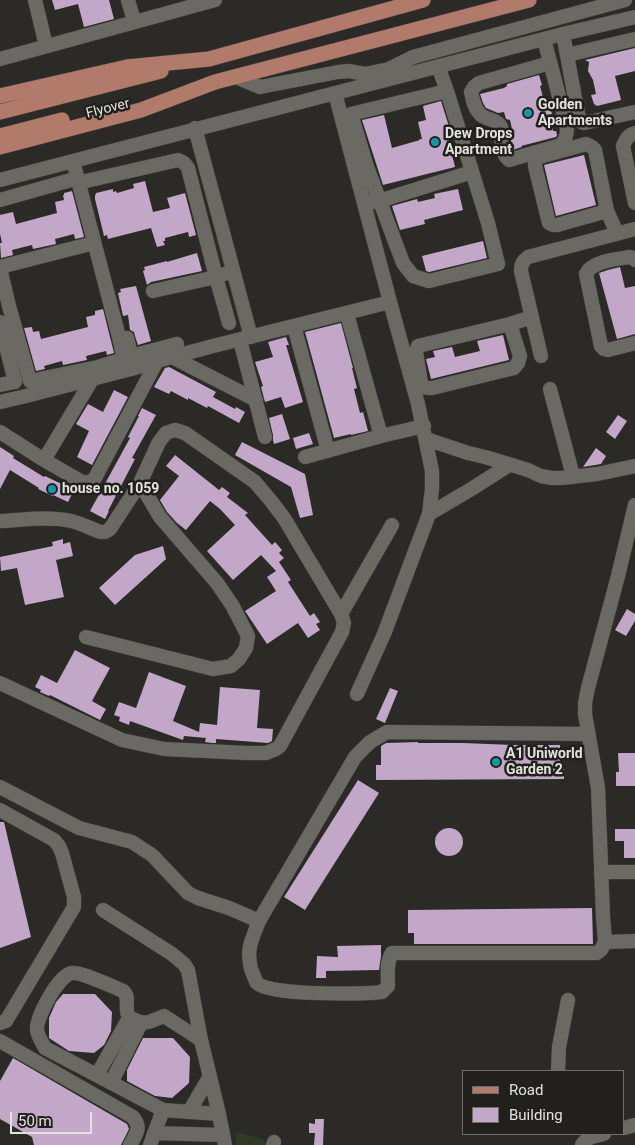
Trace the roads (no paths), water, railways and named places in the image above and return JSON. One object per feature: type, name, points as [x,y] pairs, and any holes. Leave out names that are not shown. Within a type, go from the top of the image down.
[{"type":"main road","points":[[0,96],[127,67],[209,59],[423,0]]},
{"type":"main road","points":[[0,147],[141,110],[215,82],[529,0]]},
{"type":"main road","name":"Flyover","points":[[0,112],[209,59]]},
{"type":"main road","name":"Flyover","points":[[0,136],[215,82]]},
{"type":"street","points":[[35,0],[46,46]]},
{"type":"street","points":[[128,0],[134,21]]},
{"type":"street","points":[[0,59],[215,0]]},
{"type":"street","points":[[0,180],[335,93],[413,56],[626,0]]},
{"type":"street","points":[[236,77],[260,87],[344,72],[354,72],[366,79],[438,66],[635,17]]},
{"type":"street","points":[[563,34],[581,122],[584,123],[635,112]]},
{"type":"street","points":[[544,39],[566,123],[566,139],[561,145],[509,160],[504,156],[502,148],[503,131],[493,119],[481,116],[475,108],[471,92],[479,83],[550,63]]},
{"type":"street","points":[[567,55],[635,39]]},
{"type":"street","points":[[438,66],[447,91],[488,223],[498,264],[429,281],[413,276],[403,263],[367,168],[351,114],[447,91]]},
{"type":"street","points":[[335,93],[425,432],[432,471],[429,514],[384,634],[357,694]]},
{"type":"street","points":[[195,128],[233,271],[256,400],[265,437]]},
{"type":"street","points":[[635,133],[626,139],[623,146],[635,203]]},
{"type":"street","points":[[607,211],[557,225],[549,223],[535,161],[539,157],[586,144],[592,147],[595,150],[607,211],[617,233]]},
{"type":"street","points":[[76,160],[131,355],[175,351],[245,338],[390,302]]},
{"type":"street","points":[[0,200],[82,180],[178,160],[186,164],[229,323]]},
{"type":"street","points":[[365,203],[379,201],[472,172]]},
{"type":"street","points":[[82,180],[94,243],[124,359],[98,367],[30,381],[0,268],[94,243]]},
{"type":"street","points":[[542,356],[521,271],[524,261],[528,258],[635,229]]},
{"type":"street","points":[[598,238],[601,263]]},
{"type":"street","points":[[635,260],[630,257],[601,263],[590,268],[586,274],[604,349],[608,350],[635,343]]},
{"type":"street","points":[[153,291],[216,277],[233,271]]},
{"type":"street","points":[[347,314],[381,436]]},
{"type":"street","points":[[510,324],[520,356],[518,364],[514,368],[432,388],[426,388],[421,383],[416,352],[418,346],[532,317]]},
{"type":"street","points":[[0,322],[2,340],[15,382],[0,386]]},
{"type":"street","points":[[294,326],[328,451]]},
{"type":"street","points":[[0,402],[131,369],[157,361],[175,351]]},
{"type":"street","points":[[175,351],[256,400]]},
{"type":"street","points":[[0,432],[82,482],[92,481],[157,361]]},
{"type":"street","points":[[44,460],[94,378]]},
{"type":"street","points":[[550,390],[573,476]]},
{"type":"street","points":[[0,521],[46,518],[73,521],[105,532],[110,529],[140,482],[159,442],[166,433],[175,430],[185,433],[255,482],[284,518],[341,614],[344,623],[342,632],[280,746],[266,752],[247,753],[164,748],[122,740],[0,684]]},
{"type":"street","points":[[305,457],[381,436],[425,432],[468,453],[546,477],[562,478],[597,474],[635,466]]},
{"type":"street","points":[[429,514],[510,465]]},
{"type":"street","points":[[86,637],[213,669],[230,666],[239,660],[246,648],[248,636],[232,605],[217,582],[160,517],[140,482]]},
{"type":"street","points":[[588,734],[387,732],[370,742],[356,757],[258,921],[248,956],[257,983],[266,988],[296,993],[382,992],[388,986],[389,961],[392,953],[597,953],[601,950],[606,942],[598,788],[588,734],[585,703],[635,505]]},
{"type":"street","points":[[341,614],[392,525]]},
{"type":"street","points":[[0,787],[79,828],[122,839],[140,847],[152,855],[188,893],[258,921]]},
{"type":"street","points":[[0,810],[54,840],[62,853],[74,897],[74,907],[6,1022],[0,1023]]},
{"type":"street","points":[[601,872],[635,872]]},
{"type":"street","points":[[103,910],[172,954],[184,964],[189,977],[224,1140],[152,1139],[163,1110]]},
{"type":"street","points":[[606,942],[635,941]]},
{"type":"street","points":[[201,1040],[164,1016],[147,1023],[135,1020],[126,1012],[126,993],[78,973],[70,973],[63,977],[56,986],[38,1020],[37,1030],[45,1048],[163,1110],[219,1114]]},
{"type":"street","points":[[558,1070],[559,1047],[568,1000]]},
{"type":"street","points":[[97,1075],[135,1020]]},
{"type":"street","points":[[111,1083],[135,1020]]},
{"type":"street","points":[[0,1041],[133,1116],[138,1124],[138,1131],[130,1145]]},
{"type":"street","points":[[189,1112],[210,1076]]},
{"type":"street","points":[[582,1140],[599,1135]]},
{"type":"place","name":"Golden Apartments","points":[[528,113]]},
{"type":"place","name":"Dew Drops Apartment","points":[[435,142]]},
{"type":"place","name":"house no. 1059","points":[[52,489]]},
{"type":"place","name":"A1 Uniworld Garden 2","points":[[496,762]]}]
